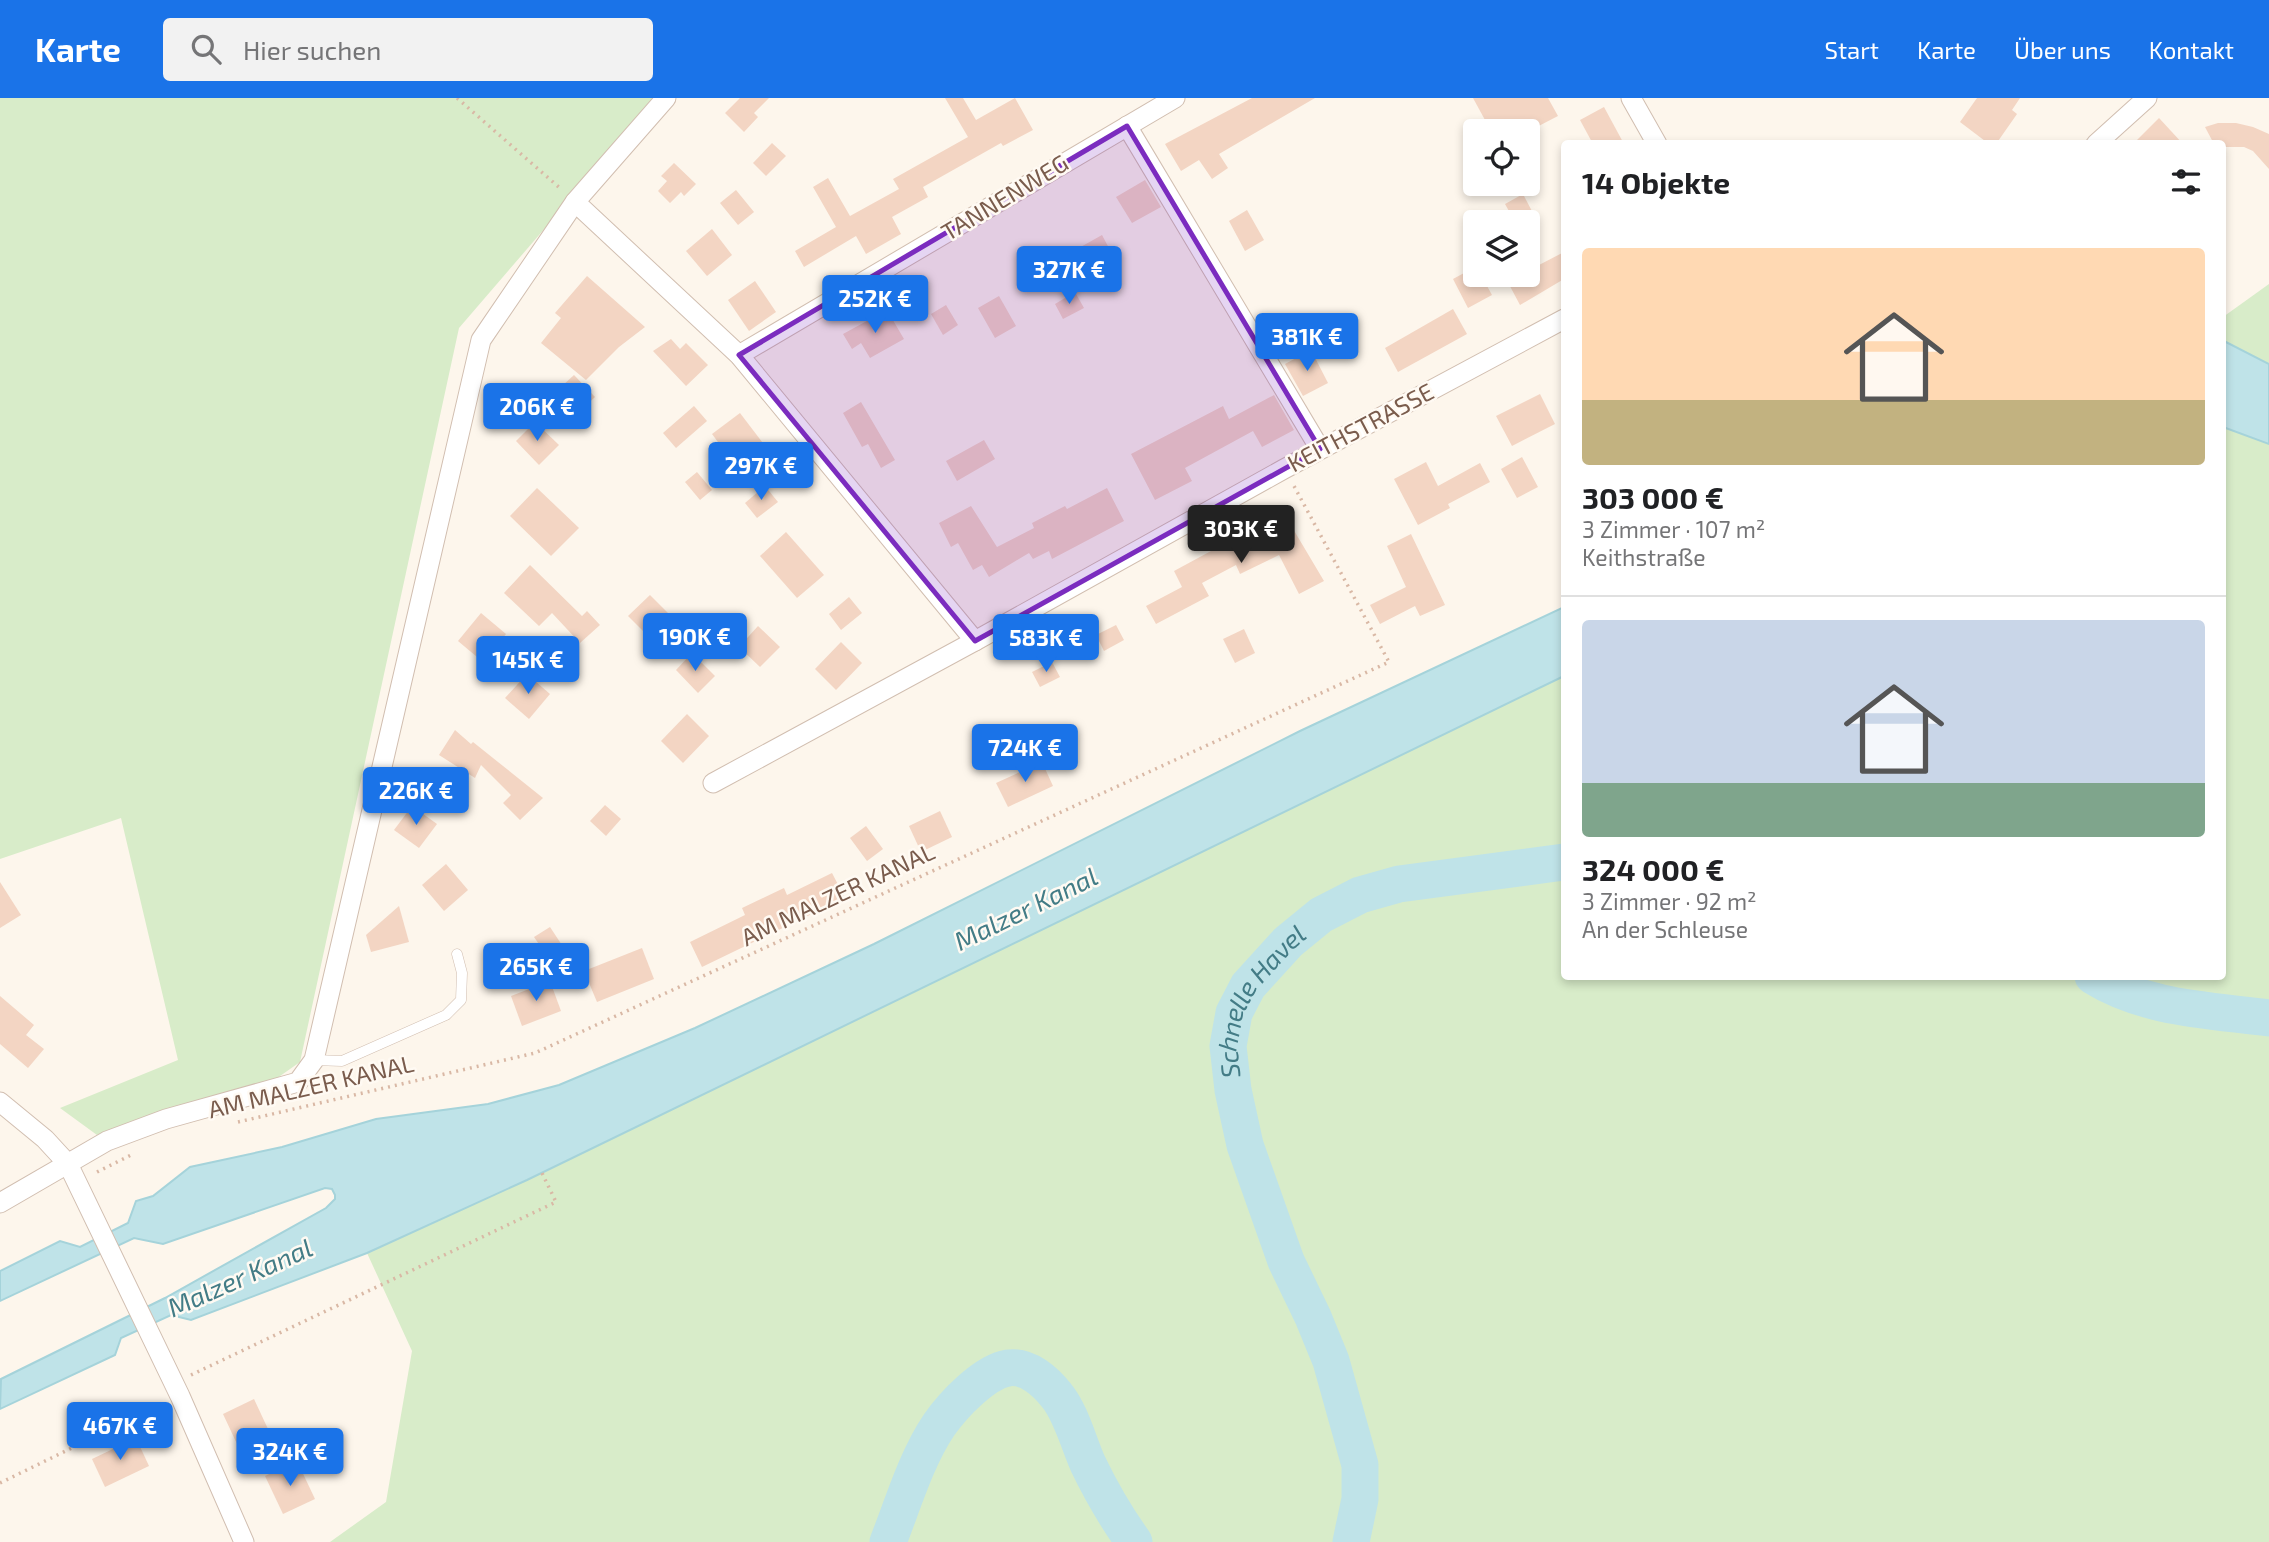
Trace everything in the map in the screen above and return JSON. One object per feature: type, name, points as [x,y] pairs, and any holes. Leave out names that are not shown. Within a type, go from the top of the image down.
[{"type":"street","points":[[0,1203],[107,1141],[166,1119],[298,1082],[314,1060],[481,340],[575,202],[666,98]]},
{"type":"street","name":"TANNENWEG","points":[[739,355],[1175,98]]},
{"type":"street","points":[[1631,98],[1655,140]]},
{"type":"street","points":[[2100,140],[2147,98]]},
{"type":"street","points":[[1127,126],[1320,449]]},
{"type":"street","points":[[575,202],[739,355],[975,641]]},
{"type":"street","name":"KEITHSTRASSE","points":[[713,783],[1320,449],[1561,321]]},
{"type":"street","points":[[0,1102],[45,1139],[68,1164],[78,1181],[244,1542]]},
{"type":"lane","points":[[314,1060],[342,1061],[446,1015],[461,1000],[462,973],[457,954]]},
{"type":"path","points":[[457,98],[575,202]]},
{"type":"path","name":"AM MALZER KANAL","points":[[235,1122],[535,1053],[1389,662],[1284,469]]},
{"type":"path","points":[[78,1181],[133,1154]]},
{"type":"path","points":[[0,1483],[176,1390],[556,1202],[542,1173]]},
{"type":"highlighted area","points":[[1127,126],[1320,449],[975,641],[739,355]]},
{"type":"green space","points":[[0,98],[657,98],[459,328],[300,1062],[273,1081],[97,1135],[60,1108],[178,1060],[121,818],[0,859]]},
{"type":"green space","points":[[2269,284],[2269,364],[2226,342],[2226,315]]},
{"type":"green space","points":[[2226,428],[2269,444],[2269,1542],[330,1542],[386,1502],[412,1351],[367,1253],[527,1180],[1561,677],[1561,980],[2226,980]]},
{"type":"water","points":[[2226,342],[2269,364],[2269,444],[2226,428]]},
{"type":"water","name":"Malzer Kanal","points":[[1561,608],[1561,677],[527,1180],[367,1253],[191,1320],[171,1315],[121,1338],[115,1355],[0,1409],[1,1379],[165,1298],[326,1208],[335,1199],[332,1189],[325,1188],[163,1244],[134,1238],[0,1301],[0,1271],[60,1241],[80,1247],[128,1223],[136,1201],[153,1196],[190,1167],[282,1147],[376,1119],[488,1104],[559,1085],[695,1028],[874,944],[1300,731]]},
{"type":"building","points":[[740,98],[769,98],[754,113],[758,117],[744,132],[725,113]]},
{"type":"building","points":[[945,98],[963,98],[976,120],[1015,98],[1033,130],[1003,146],[1001,143],[923,187],[928,197],[892,217],[901,234],[866,254],[856,236],[804,267],[795,251],[836,227],[813,187],[828,178],[850,216],[899,189],[893,179],[968,137]]},
{"type":"building","points":[[1252,98],[1315,98],[1219,154],[1228,168],[1212,179],[1199,160],[1181,171],[1165,144]]},
{"type":"building","points":[[1473,98],[1548,98],[1558,116],[1540,125],[1540,119],[1484,119]]},
{"type":"building","points":[[1977,98],[2020,98],[2012,110],[2017,114],[1999,140],[1984,140],[1960,122]]},
{"type":"building","points":[[1604,107],[1622,140],[1591,140],[1580,120]]},
{"type":"building","points":[[2159,118],[2179,140],[2137,140]]},
{"type":"building","points":[[2218,123],[2236,123],[2269,134],[2269,169],[2253,151],[2244,147],[2226,147],[2226,140],[2212,140],[2205,127]]},
{"type":"building","points":[[772,143],[786,156],[766,176],[753,163]]},
{"type":"building","points":[[674,163],[696,184],[684,196],[681,192],[670,203],[658,191],[667,181],[661,176]]},
{"type":"building","points":[[1145,180],[1161,207],[1132,223],[1116,197]]},
{"type":"building","points":[[736,190],[754,212],[738,225],[720,203]]},
{"type":"building","points":[[1524,196],[1531,210],[1508,210],[1505,204]]},
{"type":"building","points":[[1247,210],[1264,240],[1245,251],[1229,221]]},
{"type":"building","points":[[712,229],[732,255],[707,276],[686,251]]},
{"type":"building","points":[[1102,235],[1119,267],[1094,280],[1077,249]]},
{"type":"building","points":[[1561,254],[1561,281],[1520,305],[1510,287],[1540,287],[1540,264]]},
{"type":"building","points":[[1463,274],[1463,287],[1488,287],[1492,295],[1468,308],[1453,279]]},
{"type":"building","points":[[587,276],[645,327],[619,347],[586,380],[541,343],[561,318],[555,313]]},
{"type":"building","points":[[755,281],[776,312],[749,331],[728,300]]},
{"type":"building","points":[[1075,292],[1084,308],[1063,319],[1055,304]]},
{"type":"building","points":[[999,296],[1016,326],[995,338],[978,308]]},
{"type":"building","points":[[946,305],[958,325],[943,335],[931,314]]},
{"type":"building","points":[[1453,309],[1467,334],[1398,372],[1385,348]]},
{"type":"building","points":[[887,310],[904,339],[870,358],[861,343],[852,349],[843,334]]},
{"type":"building","points":[[671,339],[680,349],[686,343],[708,365],[686,386],[653,351]]},
{"type":"building","points":[[1311,350],[1328,383],[1303,396],[1285,364]]},
{"type":"building","points":[[574,375],[595,397],[582,409],[561,387]]},
{"type":"building","points":[[1540,394],[1555,424],[1512,446],[1496,416]]},
{"type":"building","points":[[1274,395],[1294,430],[1262,447],[1253,431],[1185,468],[1192,481],[1155,500],[1131,454],[1223,406],[1229,419]]},
{"type":"building","points":[[861,402],[895,460],[881,468],[868,444],[862,447],[843,413]]},
{"type":"building","points":[[694,406],[707,421],[676,448],[663,433]]},
{"type":"building","points":[[740,413],[766,447],[738,469],[712,434]]},
{"type":"building","points":[[535,422],[559,445],[539,465],[516,441]]},
{"type":"building","points":[[984,440],[995,459],[957,481],[946,461]]},
{"type":"building","points":[[1522,457],[1538,487],[1517,498],[1501,469]]},
{"type":"building","points":[[1426,462],[1438,486],[1480,463],[1490,482],[1448,504],[1450,508],[1418,525],[1394,479]]},
{"type":"building","points":[[697,472],[712,490],[700,500],[685,482]]},
{"type":"building","points":[[765,486],[778,502],[757,518],[745,503]]},
{"type":"building","points":[[537,488],[579,528],[551,556],[510,516]]},
{"type":"building","points":[[1107,488],[1124,521],[1052,559],[1049,551],[1033,559],[1029,553],[989,577],[982,565],[973,570],[958,543],[951,547],[939,523],[971,506],[997,547],[1034,528],[1032,523],[1065,506],[1067,509]]},
{"type":"building","points":[[1283,512],[1324,581],[1299,594],[1279,555],[1240,574],[1236,565],[1202,583],[1209,596],[1156,624],[1146,606],[1182,587],[1174,571]]},
{"type":"building","points":[[786,532],[824,575],[797,598],[760,556]]},
{"type":"building","points":[[1411,534],[1445,605],[1420,616],[1415,606],[1380,624],[1370,605],[1406,587],[1387,546]]},
{"type":"building","points":[[530,565],[582,616],[587,611],[600,625],[580,643],[552,613],[539,626],[504,593]]},
{"type":"building","points":[[650,595],[669,614],[647,635],[628,616]]},
{"type":"building","points":[[849,597],[862,613],[841,630],[829,614]]},
{"type":"building","points":[[481,613],[506,634],[483,662],[458,641]]},
{"type":"building","points":[[1116,625],[1124,640],[1104,651],[1096,635]]},
{"type":"building","points":[[758,626],[780,647],[760,667],[739,647]]},
{"type":"building","points":[[1244,629],[1255,653],[1235,663],[1223,639]]},
{"type":"building","points":[[841,642],[862,663],[836,690],[815,669]]},
{"type":"building","points":[[692,653],[715,676],[698,693],[676,670]]},
{"type":"building","points":[[1052,662],[1060,677],[1040,687],[1032,672]]},
{"type":"building","points":[[527,674],[550,694],[529,719],[505,698]]},
{"type":"building","points":[[687,714],[709,736],[683,763],[661,741]]},
{"type":"building","points":[[455,730],[543,798],[520,820],[503,803],[511,795],[481,765],[475,778],[439,755]]},
{"type":"building","points":[[1042,762],[1053,786],[1008,807],[996,783]]},
{"type":"building","points":[[605,805],[621,819],[606,836],[590,821]]},
{"type":"building","points":[[412,806],[437,824],[419,848],[394,830]]},
{"type":"building","points":[[940,811],[952,837],[921,852],[909,826]]},
{"type":"building","points":[[866,826],[883,849],[867,861],[850,838]]},
{"type":"building","points":[[446,864],[468,890],[444,911],[422,885]]},
{"type":"building","points":[[832,873],[845,898],[702,967],[690,942],[745,915],[742,908],[784,888],[787,895]]},
{"type":"building","points":[[0,882],[21,915],[0,928]]},
{"type":"building","points":[[399,906],[409,942],[371,952],[366,935]]},
{"type":"building","points":[[550,927],[577,968],[562,978],[534,937]]},
{"type":"building","points":[[642,948],[654,979],[597,1002],[584,971]]},
{"type":"building","points":[[550,981],[561,1011],[522,1026],[511,996]]},
{"type":"building","points":[[0,996],[34,1025],[26,1035],[44,1049],[28,1068],[0,1044]]},
{"type":"building","points":[[254,1399],[268,1429],[237,1444],[223,1414]]},
{"type":"building","points":[[136,1438],[149,1466],[105,1487],[92,1459]]},
{"type":"building","points":[[297,1461],[315,1499],[283,1514],[265,1476]]},
{"type":"waterway","name":"Schnelle Havel","points":[[1351,1542],[1360,1499],[1360,1465],[1331,1361],[1286,1261],[1245,1145],[1233,1090],[1228,1046],[1234,1013],[1248,986],[1288,942],[1321,915],[1360,895],[1399,884],[1561,862]]},
{"type":"waterway","name":"Schnelle Havel","points":[[2100,980],[2156,1002],[2269,1018]]},
{"type":"waterway","name":"Schnelle Havel","points":[[888,1542],[917,1467],[939,1425],[952,1408],[979,1383],[1008,1368],[1023,1369],[1042,1380],[1062,1403],[1098,1484],[1134,1542]]}]
